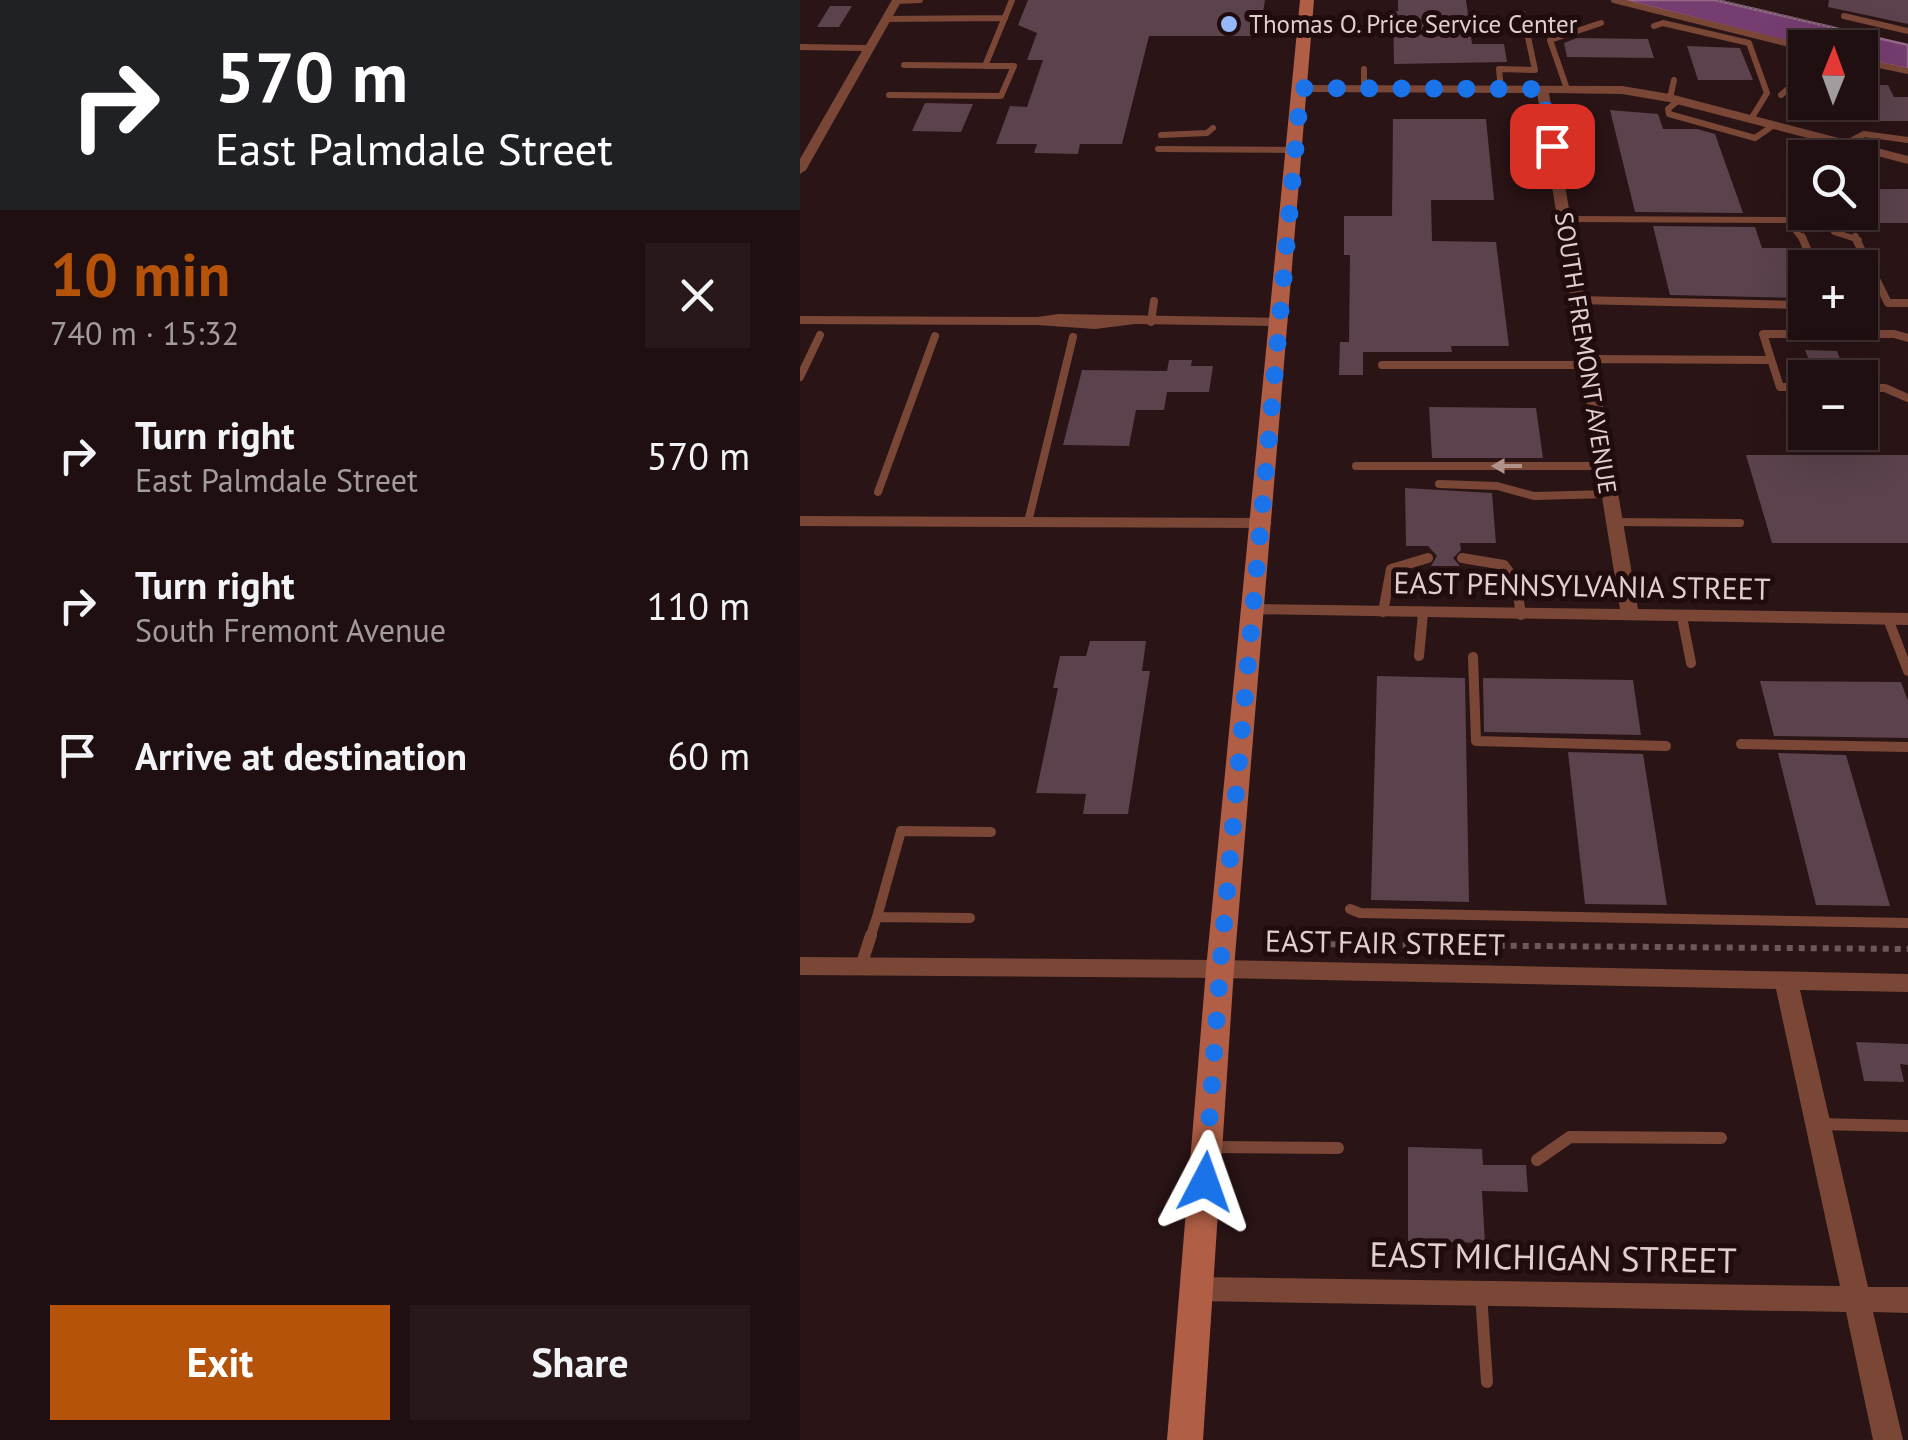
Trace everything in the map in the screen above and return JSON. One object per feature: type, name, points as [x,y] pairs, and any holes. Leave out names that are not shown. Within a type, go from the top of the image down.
[{"type":"main road","points":[[1185,1440],[1220,968],[1256,610],[1307,0]]},
{"type":"street","points":[[802,163],[897,0]]},
{"type":"street","points":[[800,47],[870,48]]},
{"type":"street","points":[[1301,88],[1622,90],[1674,99],[1831,140]]},
{"type":"street","name":"SOUTH FREMONT AVENUE","points":[[1542,89],[1630,616]]},
{"type":"street","points":[[1878,152],[1908,160]]},
{"type":"street","points":[[800,320],[1059,318],[1281,322]]},
{"type":"street","points":[[800,521],[1263,523]]},
{"type":"street","name":"EAST PENNSYLVANIA STREET","points":[[1256,610],[1898,619]]},
{"type":"street","name":"EAST FAIR STREET","points":[[800,966],[1220,968],[1908,983]]},
{"type":"street","points":[[1786,980],[1888,1440]]},
{"type":"street","name":"EAST MICHIGAN STREET","points":[[1197,1289],[1908,1300]]},
{"type":"lane","points":[[897,0],[920,0]]},
{"type":"lane","points":[[985,66],[1012,0]]},
{"type":"lane","points":[[1614,0],[1788,44]]},
{"type":"lane","points":[[1524,14],[1542,89]]},
{"type":"lane","points":[[1844,16],[1908,31]]},
{"type":"lane","points":[[886,19],[1005,18]]},
{"type":"lane","points":[[1568,89],[1554,62],[1550,40],[1601,23]]},
{"type":"lane","points":[[1654,26],[1663,23],[1749,43],[1766,93],[1751,119]]},
{"type":"lane","points":[[889,94],[1001,96],[1014,66],[904,65]]},
{"type":"lane","points":[[1878,65],[1908,72]]},
{"type":"lane","points":[[1364,69],[1364,88]]},
{"type":"lane","points":[[1501,89],[1498,70],[1535,70]]},
{"type":"lane","points":[[1674,80],[1669,114],[1756,138],[1774,125]]},
{"type":"lane","points":[[1781,95],[1788,89]]},
{"type":"lane","points":[[1162,135],[1208,133],[1213,128]]},
{"type":"lane","points":[[1853,140],[1864,134],[1908,140]]},
{"type":"lane","points":[[1158,149],[1296,150]]},
{"type":"lane","points":[[1564,218],[1787,220],[1802,236],[1807,250]]},
{"type":"lane","points":[[1833,230],[1858,238],[1888,303],[1908,303]]},
{"type":"lane","points":[[1578,300],[1788,305]]},
{"type":"lane","points":[[1151,322],[1154,301]]},
{"type":"lane","points":[[1788,387],[1780,387],[1763,334],[1894,334],[1908,338]]},
{"type":"lane","points":[[800,377],[820,335]]},
{"type":"lane","points":[[878,492],[935,336]]},
{"type":"lane","points":[[1028,522],[1073,337]]},
{"type":"lane","points":[[1382,365],[1772,360]]},
{"type":"lane","points":[[1878,388],[1908,398]]},
{"type":"lane","points":[[1356,466],[1605,466]]},
{"type":"lane","points":[[1439,484],[1497,486],[1534,496],[1609,494]]},
{"type":"lane","points":[[1614,522],[1740,523]]},
{"type":"lane","points":[[1382,612],[1392,569],[1428,558]]},
{"type":"lane","points":[[1462,558],[1504,565],[1516,582],[1521,614]]},
{"type":"lane","points":[[1420,656],[1423,613]]},
{"type":"lane","points":[[1682,617],[1692,662]]},
{"type":"lane","points":[[1898,619],[1908,671]]},
{"type":"lane","points":[[1473,657],[1476,741],[1666,746]]},
{"type":"lane","points":[[1741,744],[1908,746]]},
{"type":"lane","points":[[861,966],[900,831],[990,832]]},
{"type":"lane","points":[[1350,909],[1360,913],[1908,922]]},
{"type":"lane","points":[[877,917],[970,918]]},
{"type":"lane","points":[[1818,1124],[1908,1126]]},
{"type":"lane","points":[[1537,1160],[1570,1137],[1720,1138]]},
{"type":"lane","points":[[1208,1147],[1338,1148]]},
{"type":"lane","points":[[1481,1294],[1487,1382]]},
{"type":"path","points":[[1718,0],[1838,28]]},
{"type":"path","points":[[1288,944],[1908,949]]},
{"type":"shaded area","points":[[1623,0],[1715,0],[1844,30],[1788,30],[1788,42]]},
{"type":"shaded area","points":[[1878,38],[1908,45],[1908,69],[1878,63]]},
{"type":"building","points":[[1028,0],[1265,0],[1259,36],[1149,36],[1122,144],[1080,144],[1078,154],[1034,153],[1037,144],[996,144],[1010,106],[1027,107],[1043,60],[1027,60],[1037,33],[1018,25]]},
{"type":"building","points":[[1398,0],[1466,0],[1472,44],[1504,44],[1507,62],[1394,64],[1393,12],[1398,11]]},
{"type":"building","points":[[1829,0],[1908,0],[1908,24],[1828,7]]},
{"type":"building","points":[[830,6],[852,6],[839,27],[817,27]]},
{"type":"building","points":[[1577,38],[1648,39],[1654,58],[1567,57],[1564,43]]},
{"type":"building","points":[[1687,46],[1740,48],[1753,80],[1698,80]]},
{"type":"building","points":[[1878,85],[1888,85],[1894,97],[1908,97],[1908,121],[1860,121],[1878,120]]},
{"type":"building","points":[[925,103],[973,104],[961,132],[912,131]]},
{"type":"building","points":[[1610,110],[1658,114],[1663,129],[1697,129],[1715,134],[1743,213],[1635,212]]},
{"type":"building","points":[[1393,119],[1486,119],[1494,200],[1431,200],[1432,241],[1496,242],[1509,346],[1451,346],[1452,352],[1363,352],[1363,375],[1339,375],[1340,342],[1349,342],[1350,255],[1344,255],[1344,216],[1392,216]]},
{"type":"building","points":[[1878,189],[1908,189],[1908,223],[1878,223]]},
{"type":"building","points":[[1653,226],[1755,227],[1762,248],[1792,248],[1788,250],[1788,298],[1670,295]]},
{"type":"building","points":[[1805,350],[1837,351],[1841,360],[1809,360]]},
{"type":"building","points":[[1169,360],[1192,360],[1191,366],[1213,366],[1209,392],[1167,392],[1164,410],[1136,410],[1129,446],[1063,445],[1082,370],[1167,371]]},
{"type":"building","points":[[1429,407],[1536,408],[1543,458],[1432,458]]},
{"type":"building","points":[[1746,455],[1908,455],[1908,543],[1772,543]]},
{"type":"building","points":[[1405,488],[1492,493],[1496,543],[1460,543],[1461,550],[1453,558],[1460,566],[1431,566],[1437,556],[1428,546],[1406,546]]},
{"type":"building","points":[[1090,641],[1146,641],[1142,671],[1150,671],[1128,814],[1083,814],[1086,794],[1036,793],[1058,688],[1053,688],[1060,656],[1086,656]]},
{"type":"building","points":[[1377,676],[1465,678],[1469,902],[1371,900]]},
{"type":"building","points":[[1483,678],[1633,680],[1641,735],[1484,732]]},
{"type":"building","points":[[1760,681],[1901,682],[1908,701],[1908,738],[1774,736]]},
{"type":"building","points":[[1568,752],[1643,754],[1667,905],[1585,904]]},
{"type":"building","points":[[1778,753],[1846,755],[1890,906],[1816,905]]},
{"type":"building","points":[[1856,1042],[1908,1044],[1908,1065],[1900,1064],[1904,1082],[1864,1081]]},
{"type":"building","points":[[1408,1147],[1482,1149],[1483,1165],[1526,1165],[1528,1192],[1482,1191],[1485,1243],[1408,1241]]},
{"type":"place","name":"Thomas O. Price Service Center","points":[[1229,24]]},
{"type":"route","points":[[1205,1182],[1221,957],[1256,610],[1301,88],[1542,89],[1552,146]]}]
